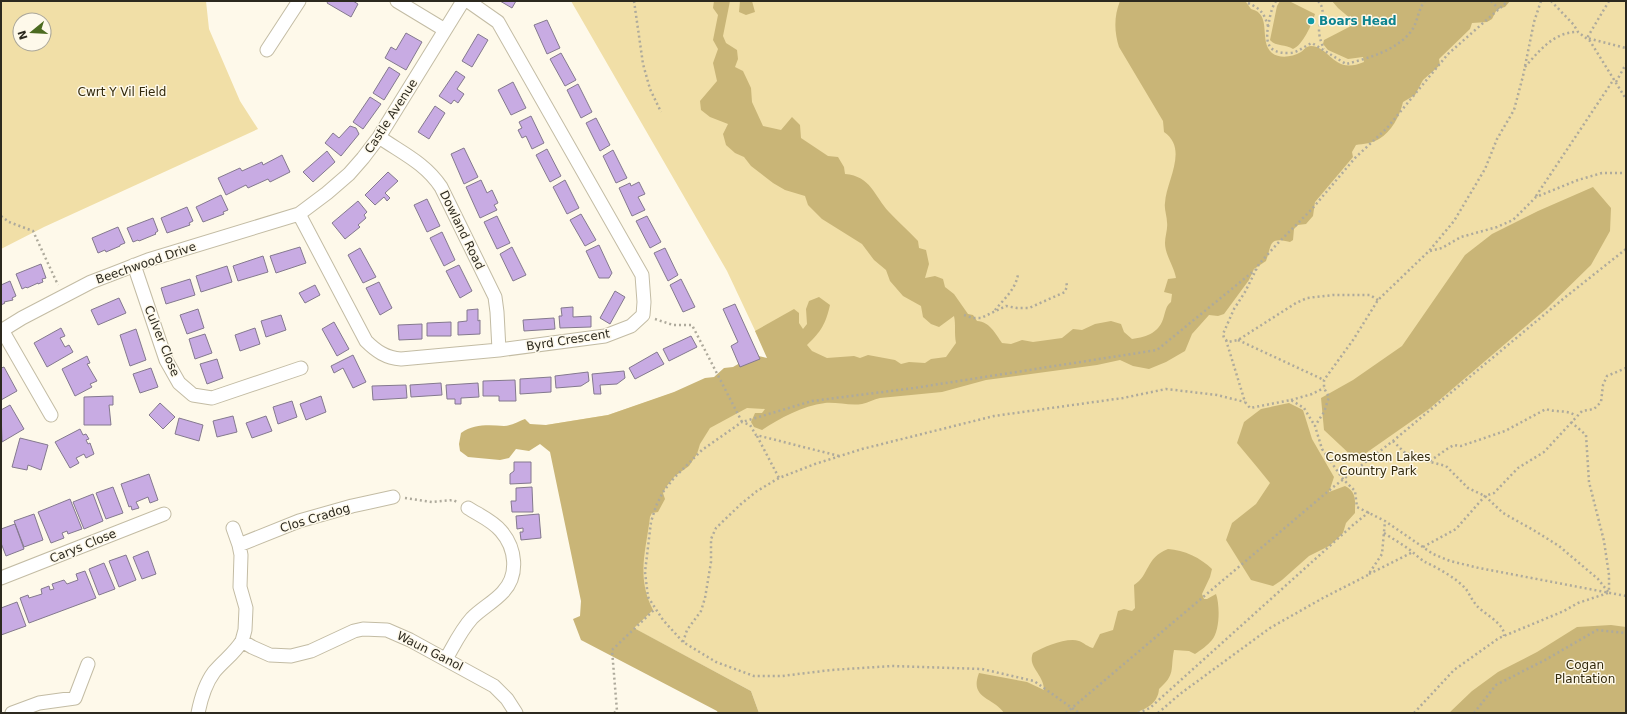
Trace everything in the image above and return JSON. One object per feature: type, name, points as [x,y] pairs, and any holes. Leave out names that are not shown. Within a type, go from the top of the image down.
[{"type":"street","points":[[267,50],[299,1]]},
{"type":"street","points":[[397,1],[446,30]]},
{"type":"street","name":"Castle Avenue","points":[[298,214],[327,193],[349,174],[364,158],[463,1]]},
{"type":"street","points":[[468,1],[498,22],[642,276],[644,302],[643,315]]},
{"type":"street","name":"Dowland Road","points":[[378,138],[425,167],[441,187],[495,297],[499,350]]},
{"type":"street","name":"Byrd Crescent","points":[[298,214],[366,341],[381,354],[390,358],[400,359],[499,350],[605,336],[631,326],[643,315]]},
{"type":"street","name":"Beechwood Drive","points":[[2,331],[22,318],[91,282],[134,265],[298,214]]},
{"type":"street","name":"Culver Close","points":[[134,265],[172,373],[179,383],[193,396],[212,398],[301,368]]},
{"type":"street","points":[[2,331],[51,415]]},
{"type":"street","name":"Clos Cradog","points":[[239,545],[300,521],[352,506],[393,497]]},
{"type":"street","points":[[446,659],[467,624],[502,593],[510,584],[513,576],[513,552],[501,530],[468,508]]},
{"type":"street","name":"Carys Close","points":[[1,578],[164,514]]},
{"type":"street","points":[[198,713],[203,691],[208,680],[231,656],[242,640],[245,630],[246,608],[240,587],[241,555],[233,528]]},
{"type":"street","name":"Waun Ganol","points":[[242,640],[252,647],[270,655],[290,656],[311,651],[354,631],[375,629],[387,630],[400,634],[494,686],[507,699],[516,713]]},
{"type":"street","points":[[12,713],[39,703],[75,698],[88,664]]},
{"type":"path","points":[[634,1],[643,64],[650,89],[661,112]]},
{"type":"path","points":[[1276,1],[1268,26],[1266,42],[1272,50],[1280,53],[1291,53],[1312,43],[1324,49],[1346,64],[1368,58],[1399,44],[1412,30],[1425,1]]},
{"type":"path","points":[[1318,1],[1323,12],[1319,27],[1319,34],[1324,49]]},
{"type":"path","points":[[1491,1],[1499,9]]},
{"type":"path","points":[[1079,713],[1073,707],[1034,681],[982,669],[892,666],[831,670],[782,676],[754,676],[716,662],[683,642],[655,609],[648,597],[645,572],[650,529],[656,506],[674,478],[693,461],[702,450],[742,422],[812,401],[914,388],[1157,350],[1255,270],[1278,243],[1312,209],[1355,158],[1387,128],[1448,54],[1508,1]]},
{"type":"path","points":[[1315,426],[1324,412],[1329,397],[1324,388],[1324,380],[1353,340],[1378,300],[1429,251],[1454,220],[1485,169],[1497,140],[1514,110],[1534,22],[1542,1]]},
{"type":"path","points":[[1551,1],[1578,32],[1590,41],[1626,99]]},
{"type":"path","points":[[1587,38],[1609,1]]},
{"type":"path","points":[[1248,4],[1259,8],[1265,17],[1268,26]]},
{"type":"path","points":[[1524,67],[1546,44],[1565,34],[1578,32]]},
{"type":"path","points":[[1587,38],[1626,48]]},
{"type":"path","points":[[1616,82],[1626,64]]},
{"type":"path","points":[[1429,251],[1442,248],[1461,237],[1497,227],[1513,220],[1536,197],[1614,79]]},
{"type":"path","points":[[1536,197],[1578,180],[1602,173],[1626,173]]},
{"type":"path","points":[[1,216],[9,222],[34,231],[60,288]]},
{"type":"path","points":[[1066,713],[1343,479],[1393,441],[1563,299],[1626,249]]},
{"type":"path","points":[[1255,270],[1223,334],[1245,402],[1250,408],[1290,400],[1312,394],[1324,388]]},
{"type":"path","points":[[993,312],[1011,292],[1017,281],[1018,274]]},
{"type":"path","points":[[964,315],[973,318],[981,318],[1006,306],[1029,308],[1065,292],[1067,286],[1066,281]]},
{"type":"path","points":[[1226,340],[1228,342],[1238,340],[1296,303],[1307,298],[1333,295],[1370,295],[1378,300]]},
{"type":"path","points":[[643,315],[673,325],[692,325],[742,422],[750,425],[779,478]]},
{"type":"path","points":[[1238,340],[1324,380]]},
{"type":"path","points":[[1424,547],[1456,529],[1485,496],[1494,493],[1518,468],[1544,452],[1576,416],[1582,411],[1594,409],[1601,402],[1602,385],[1607,376],[1626,368]]},
{"type":"path","points":[[683,642],[687,630],[701,611],[711,562],[711,539],[716,528],[757,491],[779,478],[839,456],[899,439],[994,416],[1123,398],[1166,389],[1217,395],[1245,402]]},
{"type":"path","points":[[1290,400],[1304,408],[1315,426],[1322,449],[1343,479],[1356,491],[1357,507],[1385,521],[1434,554],[1450,561],[1479,568],[1626,596]]},
{"type":"path","points":[[1430,461],[1454,445],[1461,446],[1505,431],[1546,409],[1553,412],[1571,412],[1576,416]]},
{"type":"path","points":[[1571,422],[1586,435],[1589,482],[1604,541],[1609,575],[1609,593]]},
{"type":"path","points":[[756,435],[839,456]]},
{"type":"path","points":[[1393,441],[1404,452],[1423,460],[1446,466],[1468,488],[1485,496],[1503,513],[1559,546],[1598,579],[1609,593]]},
{"type":"path","points":[[393,497],[417,498],[432,502],[453,500],[468,508]]},
{"type":"path","points":[[1138,713],[1150,708],[1352,525],[1369,512]]},
{"type":"path","points":[[1368,575],[1382,554],[1385,521]]},
{"type":"path","points":[[1384,533],[1413,552],[1424,562],[1441,570],[1466,590],[1479,607],[1499,625],[1504,633],[1504,636]]},
{"type":"path","points":[[1158,713],[1180,694],[1270,628],[1322,598],[1413,552]]},
{"type":"path","points":[[1414,713],[1464,662],[1504,636],[1564,611],[1578,603],[1609,593]]},
{"type":"path","points":[[614,713],[617,711],[612,650],[655,609]]},
{"type":"path","points":[[1474,713],[1496,686],[1546,660],[1597,630],[1626,633]]},
{"type":"green space","name":"Cwrt Y Vil Field","points":[[1,1],[206,1],[209,29],[240,101],[258,129],[44,227],[1,249]]},
{"type":"green space","name":"Cosmeston Lakes Country Park","points":[[571,1],[1626,1],[1626,713],[759,713],[751,691],[596,608],[546,425],[608,415],[696,385],[768,358],[727,271]]},
{"type":"green space","points":[[714,1],[730,1],[723,36],[726,43],[737,50],[738,59],[735,67],[743,71],[751,88],[752,102],[763,126],[781,130],[792,117],[800,125],[801,138],[828,156],[838,157],[844,167],[845,174],[861,179],[866,183],[889,212],[918,241],[919,248],[926,250],[929,264],[925,278],[935,276],[943,279],[945,287],[954,294],[968,314],[973,315],[977,321],[985,323],[989,326],[1002,343],[1011,344],[1022,340],[1033,342],[1062,338],[1073,329],[1082,330],[1095,324],[1111,321],[1121,324],[1124,332],[1132,339],[1143,337],[1152,333],[1160,326],[1167,307],[1171,302],[1172,294],[1164,292],[1168,279],[1176,278],[1165,247],[1167,225],[1165,205],[1166,194],[1176,156],[1175,147],[1171,139],[1164,132],[1163,121],[1119,47],[1115,24],[1120,1],[1248,1],[1246,2],[1251,9],[1258,12],[1262,16],[1268,48],[1275,55],[1282,57],[1290,56],[1301,52],[1306,47],[1311,46],[1323,51],[1339,63],[1354,65],[1364,62],[1363,57],[1348,59],[1328,50],[1323,44],[1324,40],[1351,26],[1351,19],[1332,1],[1510,1],[1505,7],[1497,9],[1492,19],[1487,22],[1472,23],[1470,29],[1439,59],[1440,65],[1423,80],[1415,95],[1403,102],[1400,113],[1391,128],[1379,139],[1356,145],[1352,152],[1353,157],[1315,202],[1313,216],[1306,224],[1298,225],[1294,229],[1293,240],[1290,242],[1283,240],[1274,241],[1270,246],[1266,261],[1254,269],[1249,280],[1224,314],[1218,316],[1209,315],[1192,334],[1185,351],[1166,362],[1149,369],[1133,366],[1120,360],[1097,365],[986,380],[942,392],[880,398],[862,404],[853,405],[825,403],[792,413],[762,430],[754,427],[751,422],[755,413],[762,413],[765,409],[747,408],[710,428],[689,466],[675,476],[666,487],[663,493],[665,499],[658,512],[652,513],[650,517],[645,553],[644,575],[648,598],[653,610],[634,628],[751,691],[759,713],[718,713],[717,711],[581,640],[573,619],[580,616],[581,601],[550,452],[540,444],[529,451],[516,449],[509,458],[500,460],[468,457],[460,451],[459,444],[461,433],[471,428],[487,425],[507,426],[525,419],[530,424],[546,425],[608,415],[674,392],[705,378],[714,377],[724,368],[733,367],[754,355],[767,358],[755,331],[794,309],[799,313],[799,323],[803,329],[807,324],[806,309],[809,301],[819,297],[830,305],[825,322],[816,336],[807,345],[812,351],[827,358],[854,356],[860,358],[868,355],[895,360],[901,364],[909,362],[925,363],[931,359],[946,357],[956,343],[954,316],[939,327],[931,324],[923,317],[921,306],[903,296],[890,281],[886,270],[874,260],[862,244],[822,219],[808,205],[805,196],[785,190],[773,183],[751,166],[744,157],[735,153],[726,145],[723,134],[728,124],[710,117],[701,110],[700,101],[717,81],[713,63],[718,49],[713,40],[718,15],[713,8]]},
{"type":"green space","points":[[740,1],[752,1],[755,12],[746,15],[739,12]]},
{"type":"green space","points":[[1280,1],[1289,1],[1315,14],[1304,39],[1297,47],[1293,49],[1287,46],[1275,44],[1270,40],[1277,6]]},
{"type":"green space","points":[[1593,187],[1611,208],[1610,231],[1591,265],[1546,309],[1429,409],[1356,460],[1324,430],[1321,398],[1353,380],[1402,346],[1465,255],[1492,234],[1538,211]]},
{"type":"green space","points":[[1289,403],[1303,410],[1312,439],[1334,477],[1329,492],[1345,486],[1349,488],[1354,497],[1355,513],[1346,523],[1343,533],[1337,539],[1329,546],[1309,556],[1273,586],[1251,580],[1226,540],[1232,523],[1256,504],[1270,483],[1237,443],[1244,422],[1261,409]]},
{"type":"green space","points":[[1168,549],[1192,555],[1203,561],[1212,569],[1202,594],[1204,599],[1207,599],[1216,594],[1219,611],[1218,624],[1217,631],[1212,640],[1195,654],[1189,651],[1174,650],[1170,675],[1159,689],[1154,702],[1151,705],[1134,713],[1004,713],[980,693],[977,688],[979,673],[1027,682],[1044,690],[1041,679],[1032,662],[1033,653],[1068,640],[1079,641],[1093,648],[1100,634],[1113,630],[1118,611],[1124,609],[1132,611],[1135,608],[1134,585],[1143,576],[1155,557]]},
{"type":"green space","name":"Cogan Plantation","points":[[1611,625],[1626,627],[1626,713],[1449,713],[1472,691],[1498,672],[1537,652],[1577,627]]},
{"type":"building","points":[[328,1],[353,1],[358,4],[351,17],[327,3]]},
{"type":"building","points":[[500,1],[516,1],[512,8]]},
{"type":"building","points":[[547,20],[560,48],[547,54],[534,25]]},
{"type":"building","points":[[406,33],[422,42],[406,70],[385,58],[391,47],[396,50]]},
{"type":"building","points":[[478,34],[488,40],[472,67],[462,61]]},
{"type":"building","points":[[561,53],[576,80],[565,86],[550,59]]},
{"type":"building","points":[[389,67],[400,74],[384,100],[373,93]]},
{"type":"building","points":[[456,71],[465,77],[457,89],[464,94],[458,103],[454,100],[451,104],[439,96]]},
{"type":"building","points":[[513,82],[526,108],[511,115],[498,90]]},
{"type":"building","points":[[578,84],[592,112],[581,118],[567,90]]},
{"type":"building","points":[[370,97],[381,104],[363,129],[353,122]]},
{"type":"building","points":[[435,106],[445,113],[429,139],[418,132]]},
{"type":"building","points":[[531,116],[544,143],[532,149],[526,136],[522,138],[518,130],[522,128],[519,122]]},
{"type":"building","points":[[596,118],[610,145],[600,151],[586,123]]},
{"type":"building","points":[[350,126],[356,128],[359,134],[341,156],[325,143],[333,133],[339,138]]},
{"type":"building","points":[[464,148],[478,177],[464,184],[451,154]]},
{"type":"building","points":[[547,149],[561,176],[550,182],[536,155]]},
{"type":"building","points":[[613,150],[627,178],[616,183],[603,156]]},
{"type":"building","points":[[327,151],[335,162],[313,182],[303,172]]},
{"type":"building","points":[[282,155],[290,172],[270,182],[268,179],[248,188],[246,185],[226,195],[218,178],[240,168],[242,171],[262,162],[263,165]]},
{"type":"building","points":[[388,172],[398,181],[385,193],[390,198],[387,201],[384,197],[375,205],[365,195]]},
{"type":"building","points":[[481,180],[487,193],[492,190],[498,203],[494,205],[497,210],[480,218],[466,187]]},
{"type":"building","points":[[565,180],[579,208],[567,214],[553,187]]},
{"type":"building","points":[[639,182],[645,194],[638,197],[645,210],[632,216],[619,188],[630,183],[631,186]]},
{"type":"building","points":[[221,195],[228,210],[223,212],[224,214],[203,222],[196,207]]},
{"type":"building","points":[[427,199],[440,226],[427,232],[414,205]]},
{"type":"building","points":[[358,201],[367,212],[364,215],[366,218],[358,225],[360,227],[345,239],[332,223]]},
{"type":"building","points":[[187,207],[193,221],[189,223],[190,225],[167,233],[161,218]]},
{"type":"building","points":[[581,214],[596,240],[585,246],[570,220]]},
{"type":"building","points":[[497,216],[510,243],[497,249],[484,222]]},
{"type":"building","points":[[647,216],[661,242],[650,248],[636,221]]},
{"type":"building","points":[[153,218],[158,231],[155,233],[156,234],[133,242],[127,228]]},
{"type":"building","points":[[118,227],[125,243],[106,252],[105,250],[98,253],[92,238]]},
{"type":"building","points":[[442,232],[455,260],[444,266],[430,238]]},
{"type":"building","points":[[599,245],[612,273],[609,278],[599,278],[586,251]]},
{"type":"building","points":[[300,247],[306,263],[276,273],[270,256]]},
{"type":"building","points":[[512,247],[526,275],[513,281],[500,254]]},
{"type":"building","points":[[360,248],[376,277],[363,283],[348,255]]},
{"type":"building","points":[[665,248],[678,275],[668,281],[654,253]]},
{"type":"building","points":[[263,256],[268,272],[238,281],[233,266]]},
{"type":"building","points":[[41,264],[46,278],[42,279],[43,282],[22,289],[16,274]]},
{"type":"building","points":[[459,265],[472,291],[460,298],[446,271]]},
{"type":"building","points":[[227,266],[232,282],[201,292],[196,276]]},
{"type":"building","points":[[190,279],[195,295],[166,304],[161,288]]},
{"type":"building","points":[[681,279],[695,307],[683,312],[670,285]]},
{"type":"building","points":[[10,281],[16,296],[12,298],[13,300],[4,302],[5,303],[1,305],[1,285]]},
{"type":"building","points":[[379,282],[392,308],[380,315],[366,288]]},
{"type":"building","points":[[315,285],[320,295],[305,303],[299,293]]},
{"type":"building","points":[[615,291],[625,297],[610,324],[600,318]]},
{"type":"building","points":[[119,298],[126,313],[98,325],[91,310]]},
{"type":"building","points":[[735,304],[760,359],[740,367],[731,346],[738,342],[723,309]]},
{"type":"building","points":[[573,307],[573,317],[591,316],[591,327],[560,328],[559,316],[562,316],[561,308]]},
{"type":"building","points":[[198,309],[204,328],[187,334],[180,315]]},
{"type":"building","points":[[478,309],[480,334],[458,335],[458,322],[467,321],[467,310]]},
{"type":"building","points":[[281,315],[286,330],[266,337],[261,321]]},
{"type":"building","points":[[554,318],[555,329],[524,331],[523,320]]},
{"type":"building","points":[[334,322],[349,349],[337,356],[322,329]]},
{"type":"building","points":[[451,322],[451,336],[427,336],[427,323]]},
{"type":"building","points":[[422,324],[422,339],[399,340],[398,325]]},
{"type":"building","points":[[61,328],[65,336],[60,338],[65,347],[69,345],[73,352],[47,367],[34,343]]},
{"type":"building","points":[[255,328],[260,344],[240,351],[235,335]]},
{"type":"building","points":[[136,329],[146,360],[130,366],[120,335]]},
{"type":"building","points":[[205,334],[212,353],[195,359],[189,339]]},
{"type":"building","points":[[691,336],[697,347],[669,361],[663,349]]},
{"type":"building","points":[[657,352],[664,364],[635,379],[629,368]]},
{"type":"building","points":[[353,355],[366,382],[353,388],[343,368],[334,373],[331,366]]},
{"type":"building","points":[[87,356],[90,363],[87,364],[97,381],[90,384],[92,387],[75,396],[62,369]]},
{"type":"building","points":[[217,359],[223,378],[207,384],[200,364]]},
{"type":"building","points":[[4,367],[17,391],[1,400],[1,368]]},
{"type":"building","points":[[151,368],[158,387],[140,393],[133,374]]},
{"type":"building","points":[[624,371],[625,378],[617,384],[600,385],[601,394],[594,394],[592,374]]},
{"type":"building","points":[[588,372],[589,381],[581,386],[556,388],[555,376]]},
{"type":"building","points":[[551,377],[551,392],[520,394],[520,379]]},
{"type":"building","points":[[515,380],[516,401],[499,401],[499,396],[483,396],[483,381]]},
{"type":"building","points":[[441,383],[442,395],[411,397],[410,385]]},
{"type":"building","points":[[478,383],[479,397],[461,398],[461,404],[455,404],[455,399],[447,399],[446,385]]},
{"type":"building","points":[[406,385],[407,398],[373,400],[372,386]]},
{"type":"building","points":[[113,396],[113,405],[109,405],[111,425],[84,425],[84,397]]},
{"type":"building","points":[[321,396],[326,412],[306,420],[300,404]]},
{"type":"building","points":[[292,401],[297,417],[278,424],[273,407]]},
{"type":"building","points":[[160,403],[175,417],[163,429],[149,415]]},
{"type":"building","points":[[10,405],[24,429],[2,442],[1,410]]},
{"type":"building","points":[[233,416],[237,432],[217,437],[213,421]]},
{"type":"building","points":[[266,416],[272,431],[252,438],[246,423]]},
{"type":"building","points":[[179,418],[203,425],[199,441],[175,434]]},
{"type":"building","points":[[80,429],[83,435],[86,434],[89,439],[86,440],[88,444],[90,443],[94,454],[86,458],[84,454],[76,458],[79,463],[70,468],[55,442]]},
{"type":"building","points":[[20,438],[48,445],[41,470],[28,465],[27,470],[12,467]]},
{"type":"building","points":[[514,462],[531,462],[531,483],[510,484],[510,474],[514,471]]},
{"type":"building","points":[[149,474],[158,500],[150,503],[148,497],[136,502],[139,508],[132,510],[131,506],[129,507],[121,484]]},
{"type":"building","points":[[113,487],[123,513],[106,519],[96,493]]},
{"type":"building","points":[[532,487],[533,512],[512,512],[511,501],[516,501],[516,488]]},
{"type":"building","points":[[93,494],[103,521],[84,529],[73,502]]},
{"type":"building","points":[[70,499],[82,529],[68,534],[67,531],[62,533],[64,538],[51,543],[38,512]]},
{"type":"building","points":[[34,514],[43,540],[24,547],[14,521]]},
{"type":"building","points":[[539,514],[541,538],[521,540],[520,532],[523,532],[523,528],[517,529],[516,516]]},
{"type":"building","points":[[15,524],[24,549],[6,556],[1,543],[1,529]]},
{"type":"building","points":[[148,551],[156,574],[142,579],[133,557]]},
{"type":"building","points":[[126,555],[136,580],[119,587],[109,561]]},
{"type":"building","points":[[104,563],[115,589],[99,595],[89,569]]},
{"type":"building","points":[[85,571],[96,598],[29,623],[20,598],[28,595],[29,598],[42,594],[41,589],[49,586],[50,590],[54,589],[52,584],[64,580],[67,584],[78,580],[76,574]]},
{"type":"building","points":[[17,602],[26,626],[1,635],[1,608]]},
{"type":"place","name":"Boars Head","points":[[1311,21]]}]
